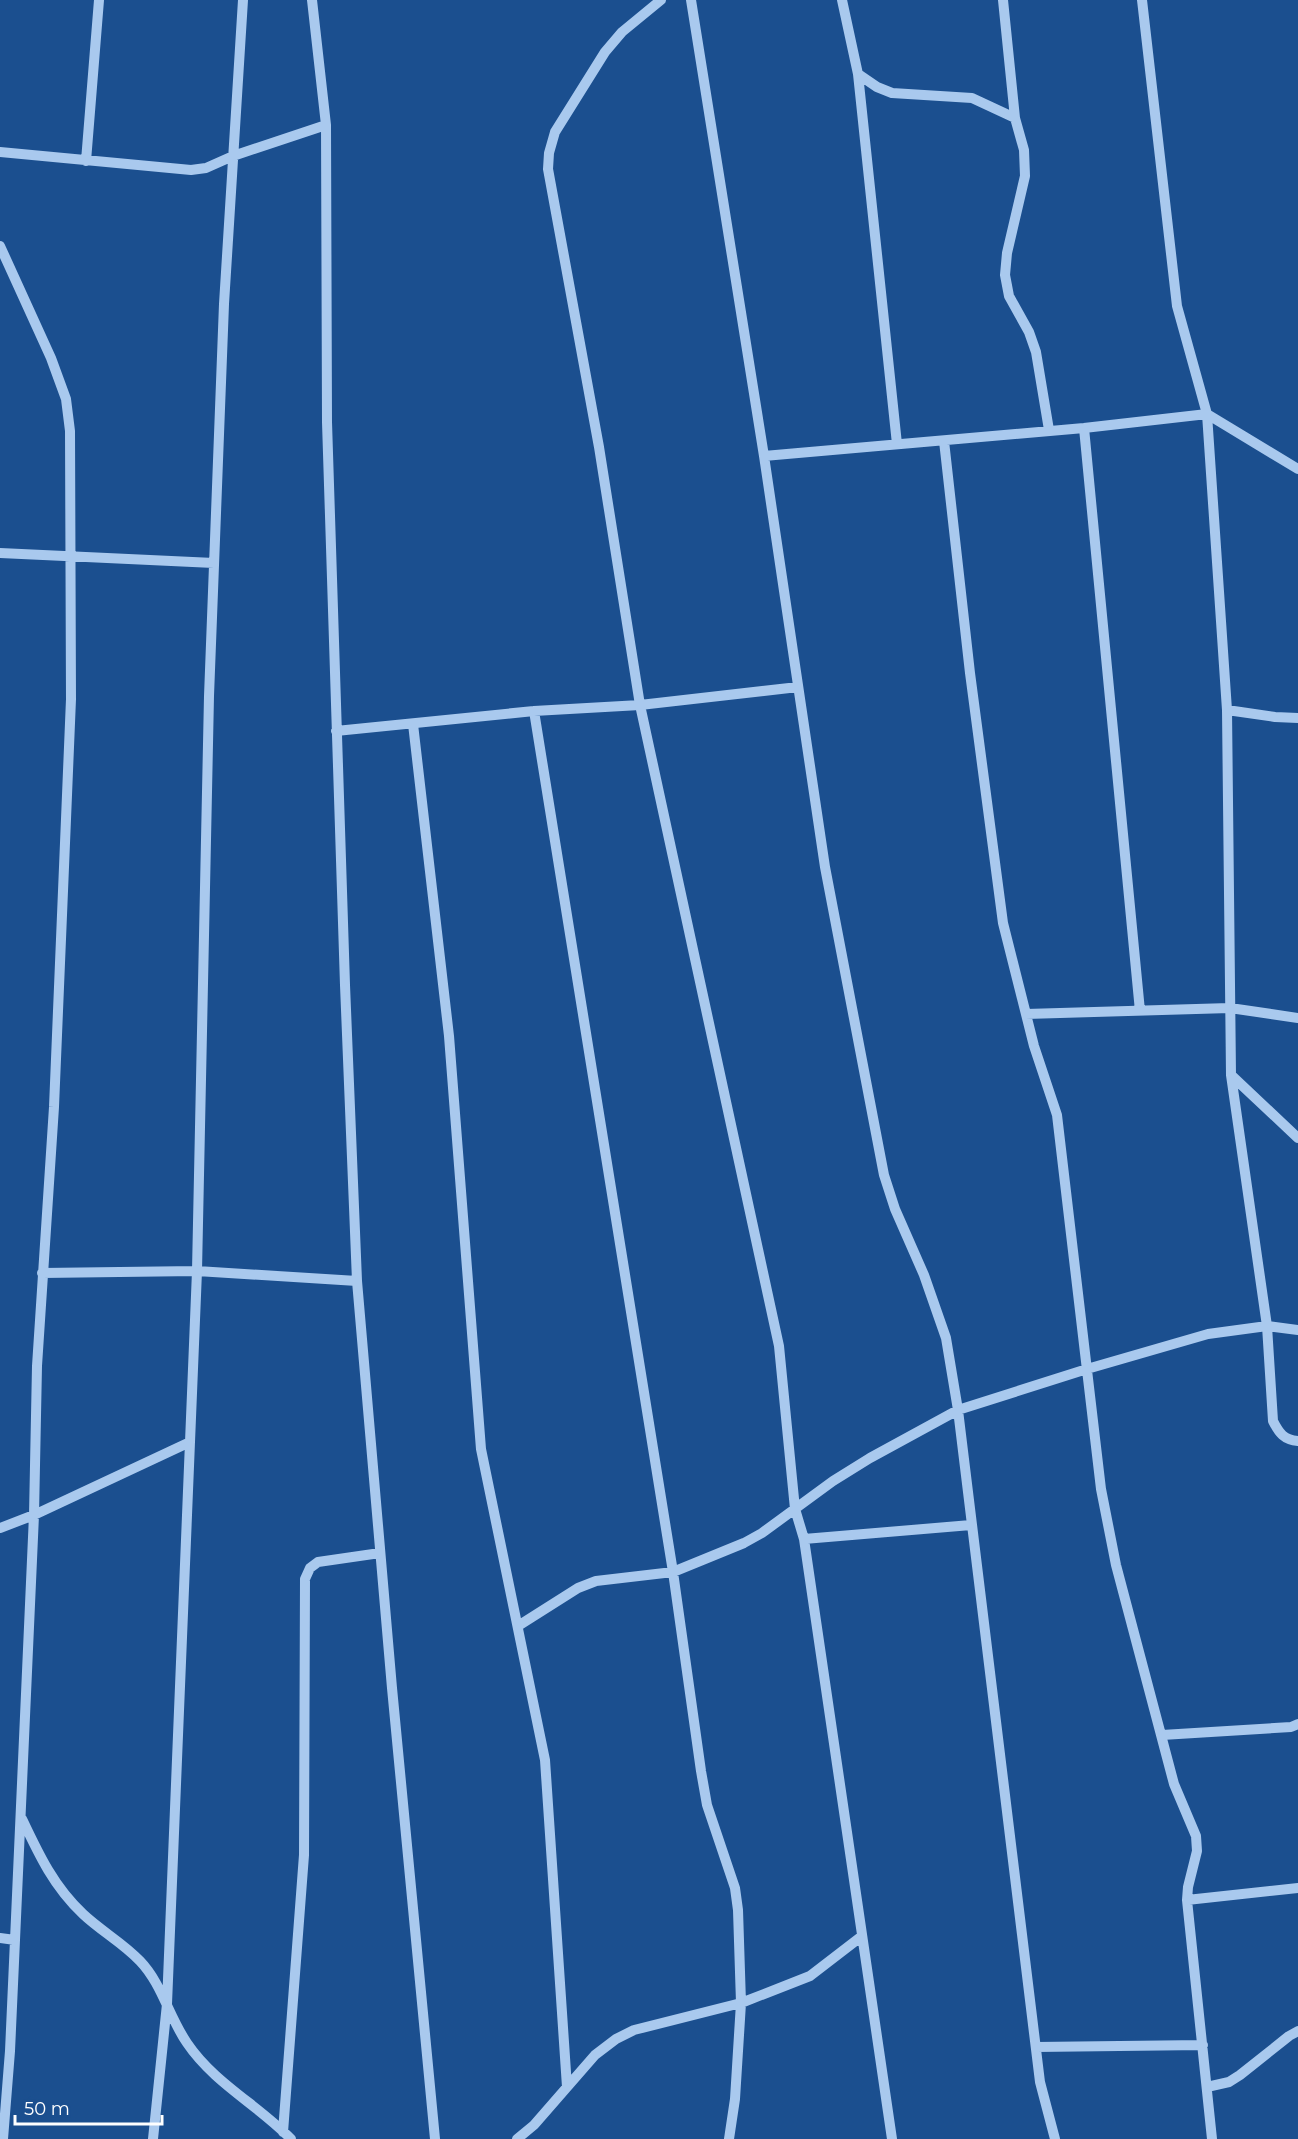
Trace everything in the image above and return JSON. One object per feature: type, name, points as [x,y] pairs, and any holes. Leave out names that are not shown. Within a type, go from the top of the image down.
[{"type":"street","points":[[86,161],[99,0]]},
{"type":"street","points":[[153,2139],[167,2004],[197,1271],[208,720],[224,304],[243,0]]},
{"type":"street","points":[[312,0],[326,125],[327,422],[357,1281],[435,2139]]},
{"type":"street","points":[[661,0],[622,32],[604,52],[555,132],[549,153],[548,169],[599,447],[640,705],[779,1346],[795,1509],[804,1539],[892,2139]]},
{"type":"street","points":[[691,0],[764,456],[825,867],[884,1175],[895,1209],[924,1275],[946,1338],[958,1410],[1036,2047],[1044,2102],[1055,2139]]},
{"type":"street","points":[[842,0],[858,74],[897,444]]},
{"type":"street","points":[[1003,0],[1015,118],[1024,150],[1025,176],[1007,253],[1005,275],[1009,296],[1029,332],[1036,352],[1049,430]]},
{"type":"street","points":[[1142,0],[1177,306],[1207,414],[1227,710],[1231,1076],[1267,1326],[1274,1421],[1279,1433],[1290,1441],[1298,1441]]},
{"type":"street","points":[[858,74],[877,87],[892,93],[972,98],[1015,118]]},
{"type":"street","points":[[0,153],[191,170],[206,168],[233,156],[326,125]]},
{"type":"street","points":[[0,246],[51,358],[66,399],[70,432],[70,734],[54,1107],[37,1366],[34,1515],[21,1816],[10,2051],[3,2139]]},
{"type":"street","points":[[764,456],[1084,428],[1207,414],[1298,469]]},
{"type":"street","points":[[1084,428],[1140,1011]]},
{"type":"street","points":[[944,441],[970,673],[1003,923],[1026,1014],[1057,1115],[1101,1489],[1116,1565],[1174,1784],[1196,1836],[1197,1851],[1187,1900],[1212,2139]]},
{"type":"street","points":[[0,554],[214,563]]},
{"type":"street","points":[[336,731],[534,711],[640,705],[798,687]]},
{"type":"street","points":[[1227,710],[1298,718]]},
{"type":"street","points":[[534,711],[673,1572],[694,1730],[707,1805],[735,1888],[738,1910],[741,2003],[735,2099],[729,2139]]},
{"type":"street","points":[[413,724],[449,1036],[481,1449],[545,1760],[567,2087]]},
{"type":"street","points":[[1026,1014],[1230,1008],[1298,1018]]},
{"type":"street","points":[[1231,1076],[1298,1138]]},
{"type":"street","points":[[42,1273],[197,1271],[357,1281]]},
{"type":"street","points":[[518,1626],[578,1588],[596,1581],[673,1572],[744,1543],[870,1458],[958,1410],[1208,1334],[1267,1326],[1298,1330]]},
{"type":"street","points":[[0,1528],[34,1515],[190,1442]]},
{"type":"street","points":[[804,1539],[971,1525]]},
{"type":"street","points":[[287,2135],[304,1855],[305,1579],[310,1568],[318,1562],[380,1553]]},
{"type":"street","points":[[1162,1735],[1291,1727],[1298,1724]]},
{"type":"street","points":[[21,1816],[41,1861],[60,1890],[84,1915],[139,1960],[155,1979],[187,2044],[214,2074],[287,2135]]},
{"type":"street","points":[[1187,1900],[1298,1888]]},
{"type":"street","points":[[517,2139],[534,2125],[595,2055],[615,2039],[634,2030],[741,2003],[810,1976],[862,1936]]},
{"type":"street","points":[[0,1938],[15,1940]]},
{"type":"street","points":[[1207,2086],[1229,2082],[1298,2031]]},
{"type":"street","points":[[1036,2047],[1203,2045]]}]
